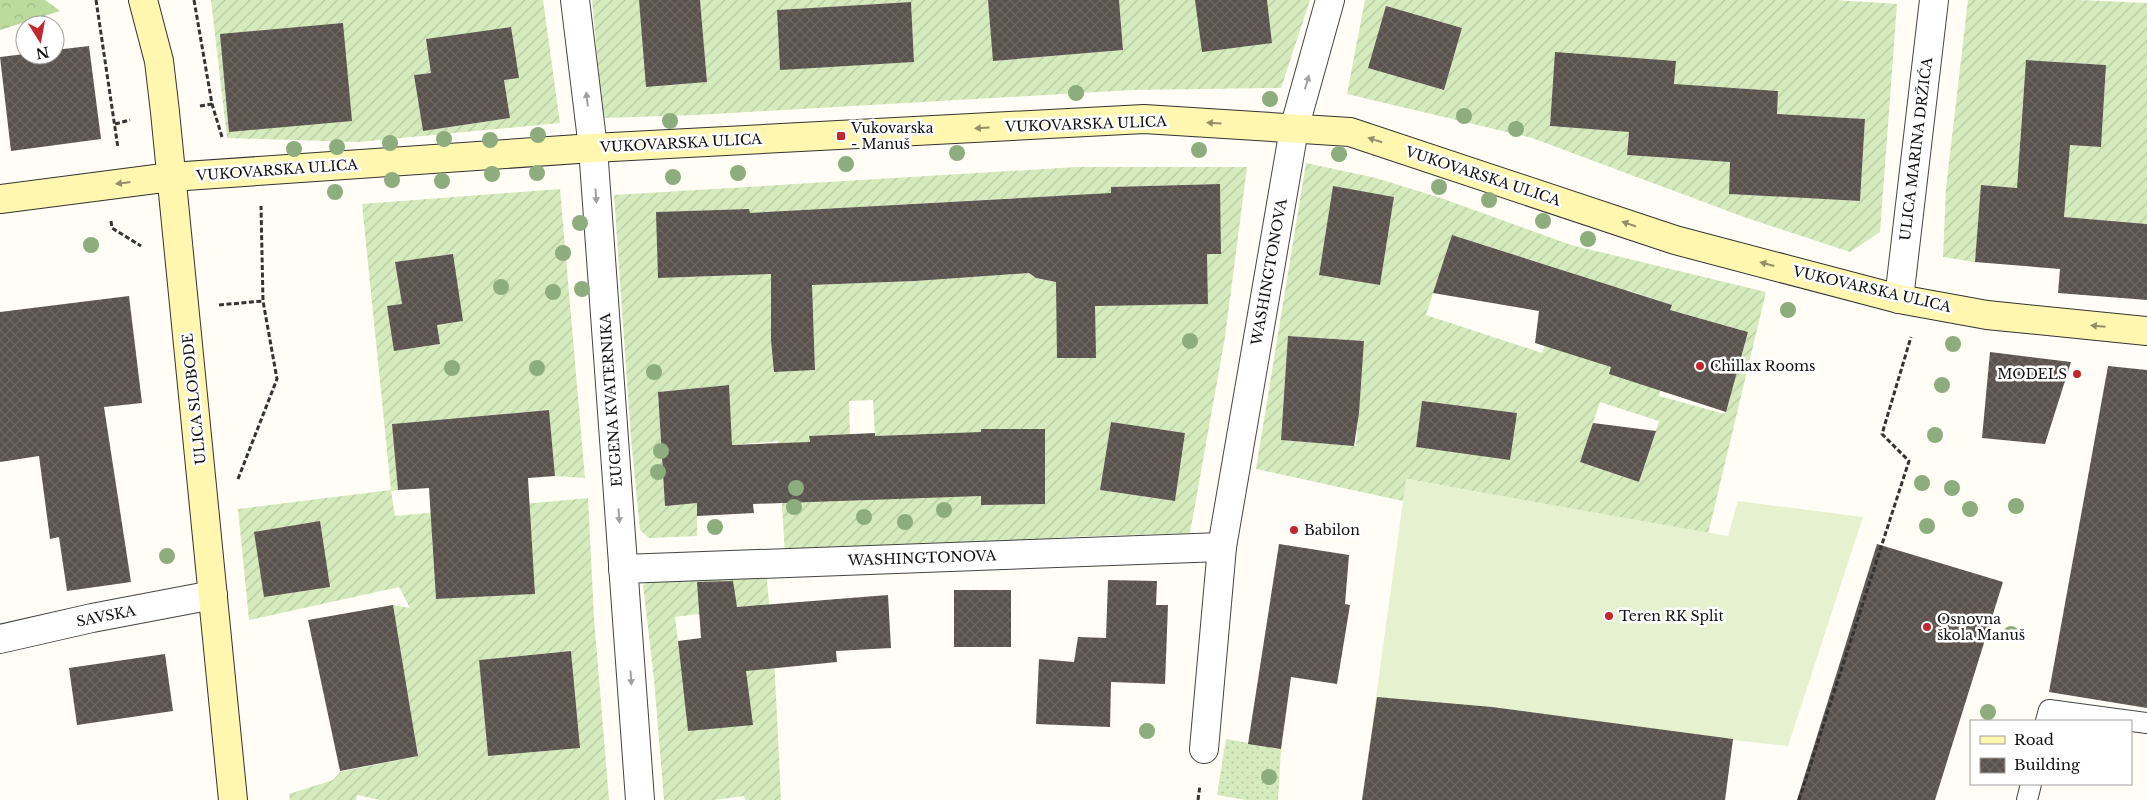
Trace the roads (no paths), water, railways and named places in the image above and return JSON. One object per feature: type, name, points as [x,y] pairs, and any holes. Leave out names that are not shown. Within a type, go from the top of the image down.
[{"type":"street","name":"ULICA SLOBODE","points":[[143,0],[159,61],[233,800]]},
{"type":"street","name":"EUGENA KVATERNIKA","points":[[575,0],[593,148],[640,800]]},
{"type":"street","name":"WASHINGTONOVA","points":[[1204,749],[1222,547],[1294,129],[1330,0]]},
{"type":"street","name":"ULICA MARINA DRŽIĆA","points":[[1910,301],[1934,0]]},
{"type":"street","name":"VUKOVARSKA ULICA","points":[[0,198],[171,177],[593,148],[1144,119],[1350,132],[1675,240],[1910,301],[1987,316],[2147,331]]},
{"type":"street","name":"WASHINGTONOVA","points":[[623,569],[1222,547]]},
{"type":"street","name":"SAVSKA","points":[[0,639],[92,618],[213,595]]},
{"type":"lane","points":[[2046,720],[2049,710],[2124,720]]},
{"type":"lane","points":[[2132,721],[2147,723]]},
{"type":"lane","points":[[2027,800],[2031,785]]},
{"type":"place","name":"Vukovarska - Manuš","points":[[841,136]]},
{"type":"place","name":"Chillax Rooms","points":[[1700,366]]},
{"type":"place","name":"MODELS","points":[[2077,374]]},
{"type":"place","name":"Babilon","points":[[1294,530]]},
{"type":"place","name":"Teren RK Split","points":[[1609,616]]},
{"type":"place","name":"Osnovna škola Manuš","points":[[1927,627]]}]
